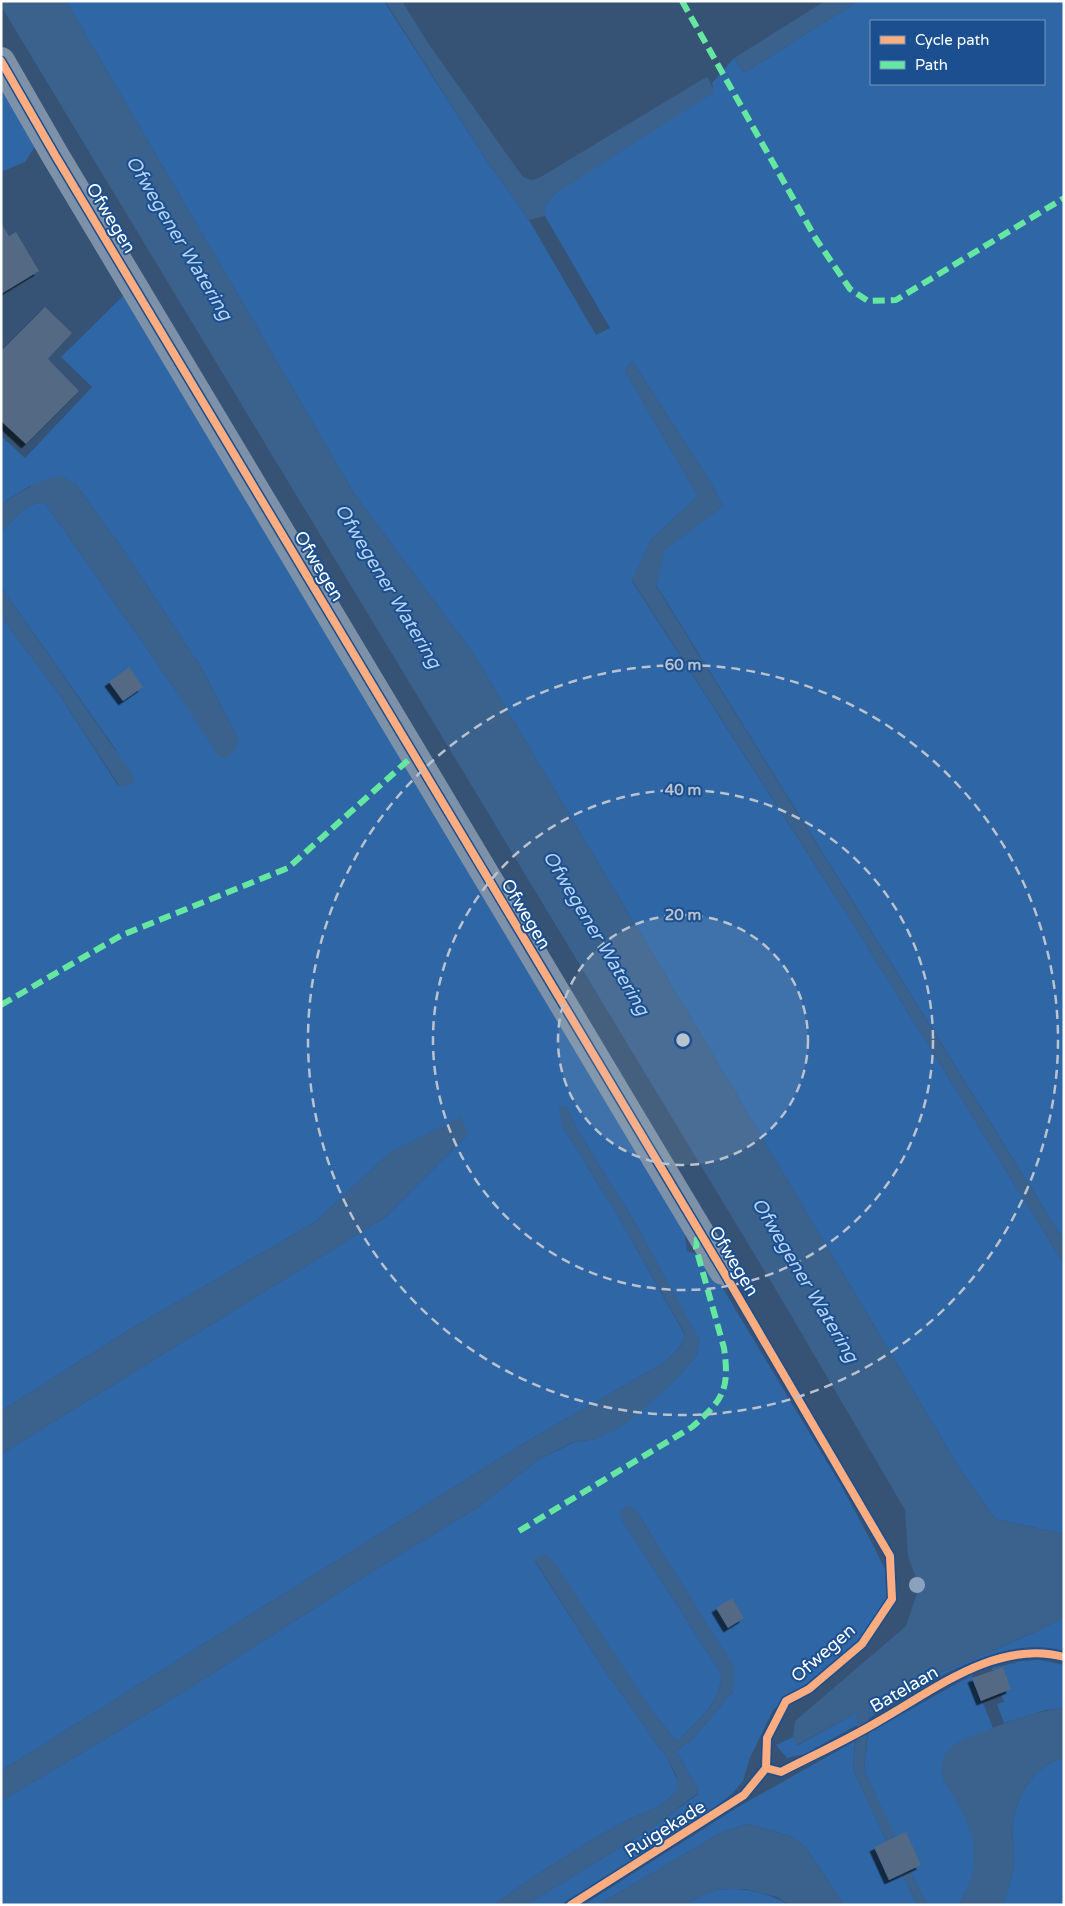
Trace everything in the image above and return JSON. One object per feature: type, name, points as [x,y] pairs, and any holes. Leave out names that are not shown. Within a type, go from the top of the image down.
[{"type":"street","name":"Ofwegen","points":[[1,61],[55,155],[723,1271]]},
{"type":"shaded area","points":[[66,1],[384,1],[487,161],[529,220],[596,335],[610,328],[545,216],[545,205],[553,195],[713,87],[712,83],[734,58],[744,73],[858,1],[1064,1],[1064,1241],[656,585],[664,550],[723,506],[708,478],[632,361],[625,371],[698,496],[651,540],[632,581],[854,925],[1064,1264],[1064,1534],[995,1519],[958,1466],[473,653],[355,495]]},
{"type":"shaded area","points":[[1,80],[38,142],[25,162],[1,172]]},
{"type":"shaded area","points":[[127,292],[684,1227],[687,1251],[701,1255],[707,1262],[842,1487],[887,1573],[887,1597],[884,1609],[877,1620],[853,1647],[773,1710],[750,1758],[743,1781],[733,1793],[710,1811],[560,1905],[526,1905],[652,1828],[698,1794],[697,1787],[677,1750],[691,1741],[734,1690],[733,1666],[635,1509],[627,1506],[622,1520],[721,1673],[718,1693],[708,1710],[679,1740],[674,1739],[534,1560],[604,1669],[667,1758],[679,1783],[678,1789],[666,1801],[600,1835],[493,1905],[1,1905],[1,1801],[183,1692],[373,1571],[477,1508],[538,1460],[574,1442],[596,1439],[661,1392],[679,1376],[696,1356],[699,1340],[634,1221],[578,1131],[566,1106],[563,1127],[617,1214],[685,1335],[676,1352],[660,1365],[526,1442],[1,1771],[1,1454],[387,1216],[468,1134],[392,1151],[315,1222],[129,1330],[1,1411],[1,616],[59,694],[119,787],[116,750],[1,587],[1,532],[21,512],[33,504],[46,504],[177,692],[238,738],[202,669],[121,547],[75,483],[30,486],[1,504],[1,436],[25,458],[92,387],[61,357]]},
{"type":"shaded area","points":[[1064,1617],[1064,1651],[1040,1647],[1014,1649],[988,1656],[937,1678],[869,1718],[870,1705]]},
{"type":"shaded area","points":[[1040,1660],[1064,1665],[1064,1708],[1046,1710],[1004,1723],[997,1704],[1004,1702],[992,1668],[1022,1661]]},
{"type":"shaded area","points":[[972,1675],[993,1728],[951,1748],[960,1806],[973,1833],[975,1856],[973,1878],[959,1905],[927,1905],[910,1870],[902,1874],[917,1905],[844,1905],[807,1849],[793,1837],[748,1824],[724,1831],[598,1905],[583,1905],[738,1807],[855,1741],[853,1769],[886,1840],[894,1836],[864,1770],[868,1733]]},
{"type":"shaded area","points":[[858,1712],[857,1725],[805,1754],[787,1758],[776,1745],[793,1737],[798,1745]]},
{"type":"shaded area","points":[[1064,1758],[1064,1905],[1003,1905],[1014,1863],[1013,1830],[1018,1804],[1028,1783],[1035,1774],[1053,1761]]},
{"type":"shaded area","points":[[730,1889],[761,1893],[789,1905],[682,1905],[715,1890]]},
{"type":"water","name":"Ofwegener Watering","points":[[1,1],[66,1],[355,495],[473,653],[958,1466],[995,1519],[1064,1534],[1064,1617],[918,1682],[870,1706],[864,1770],[895,1836],[886,1840],[853,1769],[858,1712],[797,1745],[793,1737],[795,1721],[906,1626],[919,1587],[908,1556],[905,1510],[782,1300],[1,6]]},
{"type":"water","points":[[385,1],[402,1],[428,43],[523,177],[532,180],[539,178],[706,77],[709,79],[714,92],[553,195],[545,205],[545,216],[529,220],[487,161]]},
{"type":"water","points":[[825,1],[858,1],[744,73],[734,58]]},
{"type":"water","points":[[632,361],[708,478],[723,506],[665,550],[656,586],[1064,1241],[1064,1264],[854,925],[632,580],[651,540],[698,496],[625,371]]},
{"type":"water","points":[[62,476],[75,483],[121,547],[202,669],[238,738],[237,747],[226,759],[219,757],[177,692],[46,504],[33,504],[21,512],[1,532],[1,504],[38,483]]},
{"type":"water","points":[[1,587],[132,774],[134,781],[131,785],[120,787],[59,694],[1,616]]},
{"type":"water","points":[[560,1106],[566,1106],[578,1131],[634,1221],[699,1339],[696,1356],[679,1376],[641,1412],[617,1429],[596,1439],[573,1442],[538,1460],[477,1508],[373,1571],[183,1692],[1,1801],[1,1771],[526,1442],[660,1365],[679,1348],[685,1334],[617,1214],[563,1127],[559,1112]]},
{"type":"water","points":[[461,1117],[468,1134],[387,1216],[1,1454],[1,1411],[129,1330],[315,1222],[392,1151]]},
{"type":"water","points":[[627,1506],[635,1509],[734,1667],[734,1690],[691,1741],[677,1750],[697,1787],[698,1793],[652,1828],[526,1905],[493,1905],[600,1835],[666,1801],[678,1789],[677,1777],[667,1758],[604,1669],[534,1559],[543,1554],[550,1557],[558,1567],[655,1715],[674,1739],[679,1740],[701,1718],[718,1693],[721,1673],[622,1520],[620,1511]]},
{"type":"water","points":[[1064,1708],[1064,1758],[1053,1761],[1035,1774],[1028,1783],[1018,1804],[1013,1830],[1014,1863],[1003,1905],[959,1905],[973,1870],[973,1839],[961,1810],[942,1778],[941,1770],[944,1757],[952,1747],[969,1737],[1025,1716]]},
{"type":"water","points":[[748,1824],[793,1837],[807,1849],[844,1905],[789,1905],[777,1897],[745,1889],[730,1889],[715,1890],[682,1905],[598,1905],[724,1831]]},
{"type":"water","points":[[910,1870],[927,1905],[917,1905],[902,1874]]},
{"type":"building","points":[[1,223],[9,236],[16,232],[39,271],[1,294]]},
{"type":"building","points":[[45,307],[72,333],[48,359],[79,391],[26,444],[1,421],[1,351]]},
{"type":"building","points":[[129,667],[143,687],[123,701],[109,682]]},
{"type":"building","points":[[732,1598],[744,1618],[728,1628],[716,1608]]},
{"type":"building","points":[[1003,1667],[1011,1689],[981,1701],[972,1678]]},
{"type":"building","points":[[906,1832],[921,1865],[889,1880],[874,1847]]},
{"type":"marked path","points":[[682,1],[816,239],[850,289],[868,301],[896,300],[1064,198]]},
{"type":"marked path","points":[[1,1005],[122,935],[288,868],[414,755]]},
{"type":"marked path","points":[[519,1531],[692,1427],[711,1409],[722,1393],[726,1374],[724,1348],[696,1248],[698,1229]]},
{"type":"cycle path","points":[[1,61],[55,155],[723,1271],[890,1556],[892,1599],[862,1644],[809,1689],[786,1701],[767,1738],[766,1768]]},
{"type":"cycle path","name":"Batelaan","points":[[766,1768],[781,1772],[867,1728],[944,1682],[991,1661],[1015,1655],[1039,1653],[1064,1657]]},
{"type":"cycle path","name":"Ruigekade","points":[[571,1905],[744,1795],[766,1768]]}]
